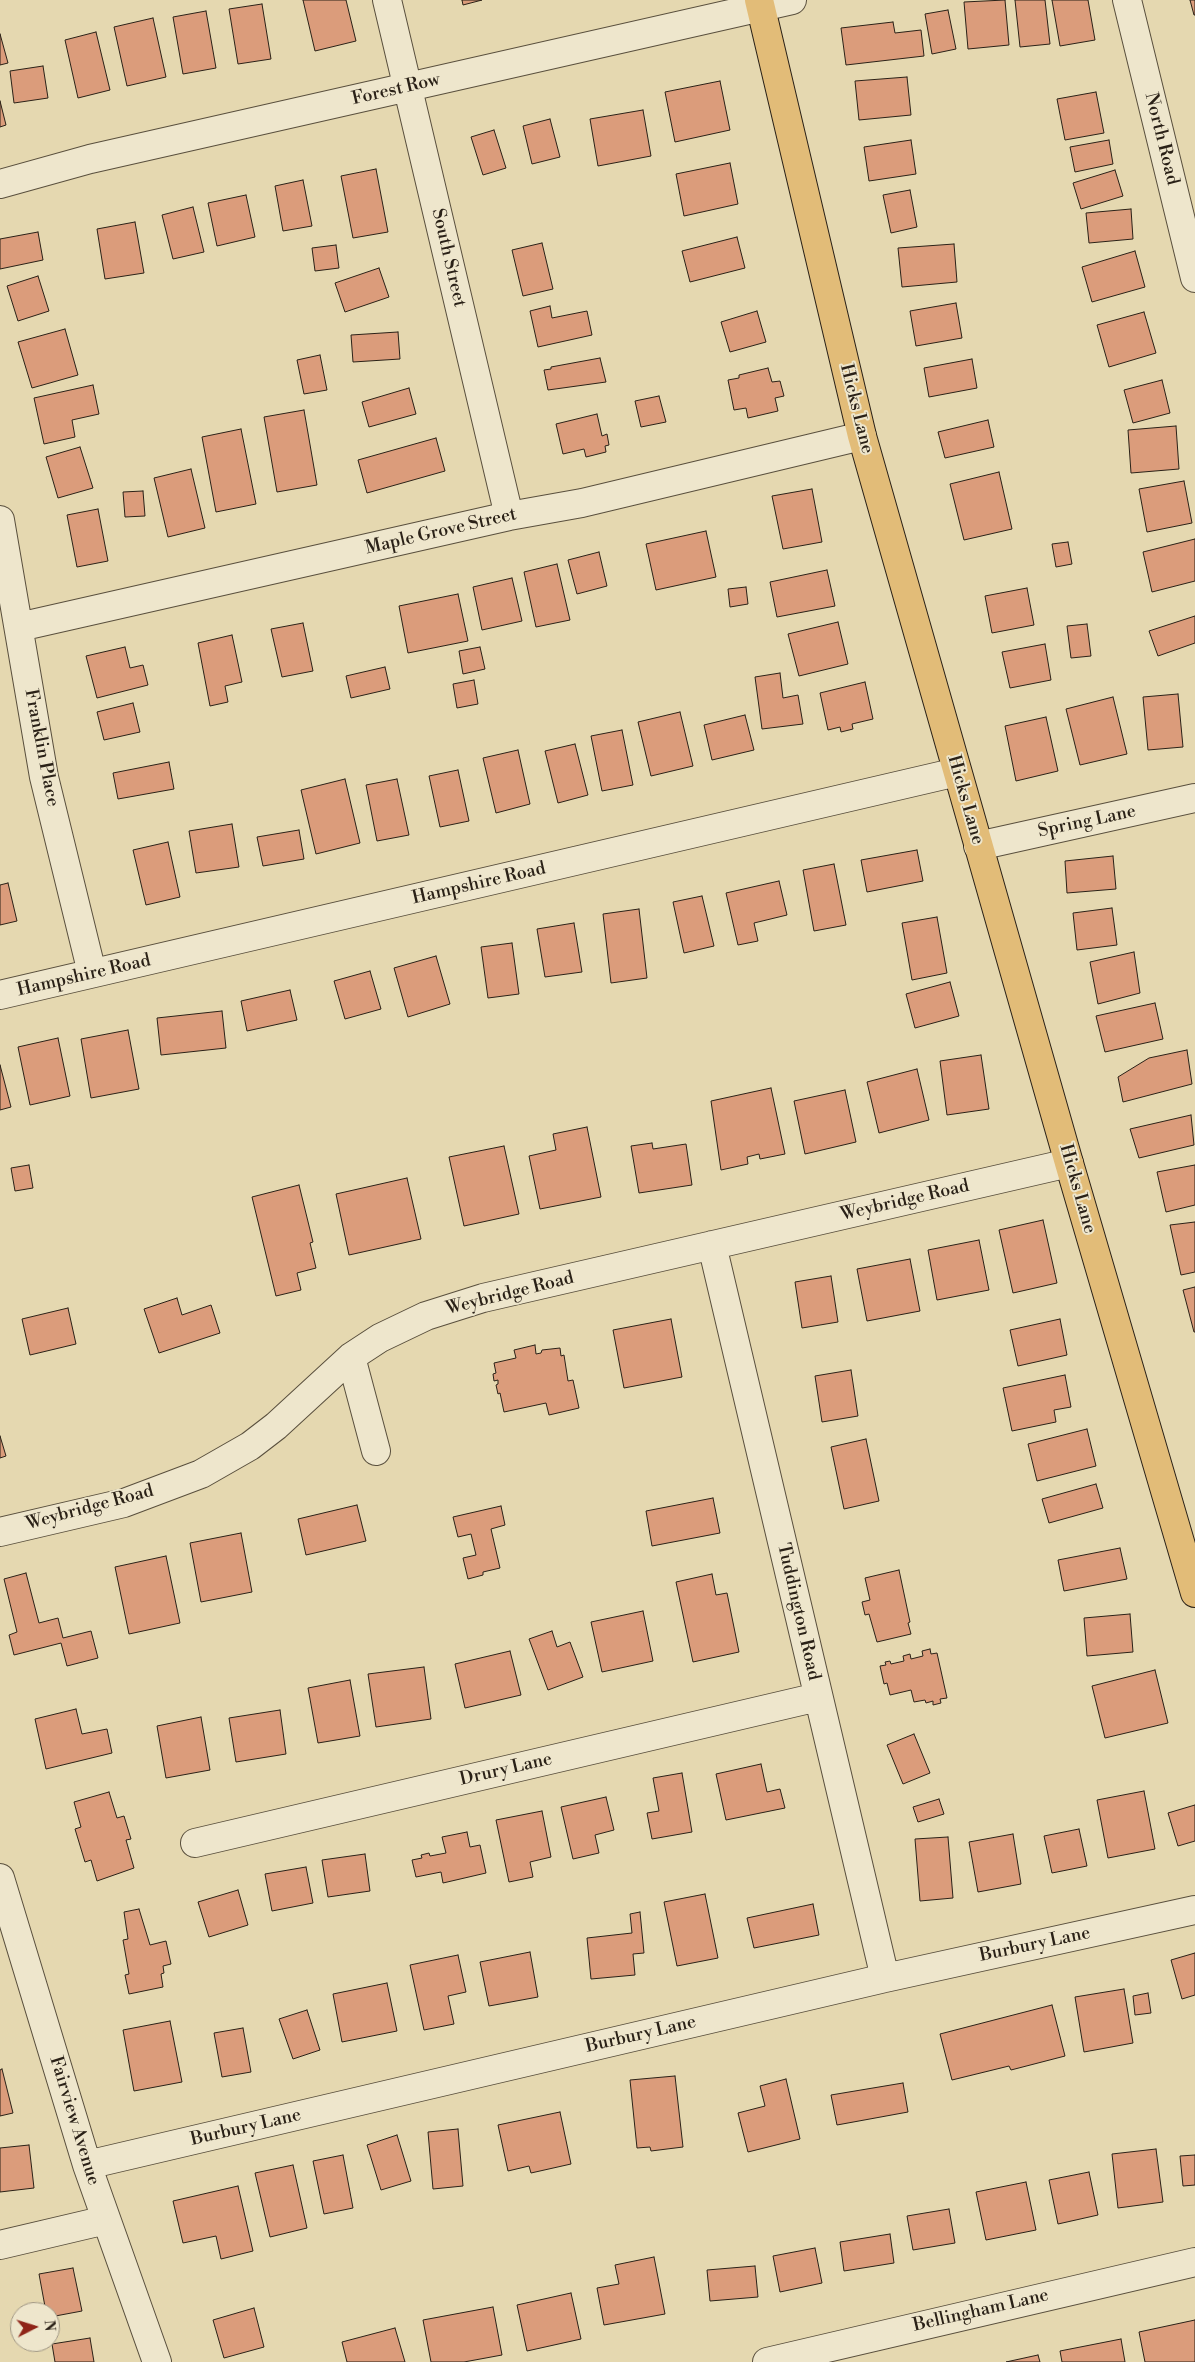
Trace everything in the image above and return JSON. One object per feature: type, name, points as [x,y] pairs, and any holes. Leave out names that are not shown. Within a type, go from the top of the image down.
[{"type":"main road","name":"Hicks Lane","points":[[760,4],[862,436],[1069,1163],[1195,1593]]},
{"type":"street","name":"South Street","points":[[387,0],[509,516]]},
{"type":"street","name":"Forest Row","points":[[0,184],[90,160],[760,4],[792,0]]},
{"type":"street","name":"North Road","points":[[1127,0],[1195,278]]},
{"type":"street","name":"Maple Grove Street","points":[[19,627],[509,516],[582,503],[862,436]]},
{"type":"street","name":"Franklin Place","points":[[0,520],[44,777],[92,974]]},
{"type":"street","name":"Hampshire Road","points":[[0,995],[957,772]]},
{"type":"street","name":"Spring Lane","points":[[978,846],[1195,798]]},
{"type":"street","name":"Weybridge Road","points":[[0,1532],[124,1503],[201,1474],[250,1446],[276,1426],[351,1358],[380,1338],[426,1316],[483,1298],[1069,1163]]},
{"type":"street","name":"Tuddington Road","points":[[712,1245],[885,1978]]},
{"type":"street","points":[[351,1358],[376,1451]]},
{"type":"street","name":"Drury Lane","points":[[194,1842],[818,1697]]},
{"type":"street","name":"Fairview Avenue","points":[[0,1878],[9,1944],[158,2362]]},
{"type":"street","name":"Burbury Lane","points":[[87,2165],[885,1978],[1195,1910]]},
{"type":"street","points":[[0,2245],[106,2220]]},
{"type":"street","name":"Bellingham Lane","points":[[767,2362],[1195,2262]]},
{"type":"building","points":[[303,0],[346,0],[356,41],[315,51]]},
{"type":"building","points":[[462,0],[482,0],[463,5]]},
{"type":"building","points":[[1005,0],[1009,45],[968,49],[964,2]]},
{"type":"building","points":[[1015,0],[1045,0],[1050,44],[1020,47]]},
{"type":"building","points":[[1052,0],[1088,0],[1095,40],[1060,46]]},
{"type":"building","points":[[1190,0],[1195,0],[1195,15],[1194,15]]},
{"type":"building","points":[[262,4],[271,59],[238,64],[229,9]]},
{"type":"building","points":[[948,10],[956,49],[932,54],[925,14]]},
{"type":"building","points":[[206,11],[216,68],[183,74],[173,17]]},
{"type":"building","points":[[153,18],[166,77],[127,86],[114,27]]},
{"type":"building","points":[[893,22],[895,33],[921,30],[924,56],[846,65],[841,28]]},
{"type":"building","points":[[96,32],[110,90],[78,98],[65,40]]},
{"type":"building","points":[[0,34],[8,63],[0,65]]},
{"type":"building","points":[[43,66],[48,98],[14,103],[10,71]]},
{"type":"building","points":[[907,77],[911,115],[859,120],[855,81]]},
{"type":"building","points":[[720,81],[730,130],[675,142],[665,92]]},
{"type":"building","points":[[1096,92],[1104,133],[1065,140],[1057,99]]},
{"type":"building","points":[[0,101],[6,125],[0,127]]},
{"type":"building","points":[[643,110],[651,156],[598,166],[590,119]]},
{"type":"building","points":[[550,119],[560,157],[532,164],[523,126]]},
{"type":"building","points":[[494,130],[506,168],[483,175],[471,137]]},
{"type":"building","points":[[911,140],[916,174],[869,181],[864,147]]},
{"type":"building","points":[[1109,140],[1113,164],[1075,172],[1070,147]]},
{"type":"building","points":[[730,163],[738,204],[684,216],[676,174]]},
{"type":"building","points":[[376,169],[388,232],[353,238],[341,176]]},
{"type":"building","points":[[1115,170],[1123,196],[1081,209],[1073,183]]},
{"type":"building","points":[[303,180],[312,226],[283,231],[275,186]]},
{"type":"building","points":[[910,190],[917,227],[891,233],[883,195]]},
{"type":"building","points":[[246,195],[255,237],[217,246],[208,203]]},
{"type":"building","points":[[193,207],[204,252],[173,259],[162,215]]},
{"type":"building","points":[[1131,209],[1133,239],[1089,243],[1086,213]]},
{"type":"building","points":[[135,222],[144,273],[105,279],[97,229]]},
{"type":"building","points":[[38,232],[43,260],[0,269],[0,239]]},
{"type":"building","points":[[737,237],[745,268],[690,282],[682,251]]},
{"type":"building","points":[[542,243],[553,289],[523,296],[512,250]]},
{"type":"building","points":[[954,244],[957,282],[902,287],[898,248]]},
{"type":"building","points":[[336,245],[339,268],[315,271],[312,248]]},
{"type":"building","points":[[1135,251],[1145,287],[1092,302],[1082,267]]},
{"type":"building","points":[[379,268],[389,297],[345,312],[335,283]]},
{"type":"building","points":[[38,276],[49,311],[18,321],[7,286]]},
{"type":"building","points":[[956,303],[962,338],[916,346],[910,311]]},
{"type":"building","points":[[550,306],[552,318],[587,311],[592,335],[538,347],[530,311]]},
{"type":"building","points":[[757,311],[766,342],[730,352],[721,322]]},
{"type":"building","points":[[1144,312],[1156,353],[1109,367],[1097,325]]},
{"type":"building","points":[[65,329],[78,375],[32,388],[18,342]]},
{"type":"building","points":[[398,332],[400,359],[353,362],[351,335]]},
{"type":"building","points":[[320,355],[327,390],[304,394],[297,360]]},
{"type":"building","points":[[600,358],[606,382],[548,390],[544,370]]},
{"type":"building","points":[[972,359],[977,388],[929,397],[924,368]]},
{"type":"building","points":[[768,368],[772,382],[780,381],[784,396],[775,398],[778,411],[748,418],[746,408],[734,410],[728,380],[739,378],[739,375]]},
{"type":"building","points":[[1162,380],[1170,413],[1133,423],[1124,390]]},
{"type":"building","points":[[93,385],[99,414],[72,420],[75,437],[44,444],[34,398]]},
{"type":"building","points":[[409,388],[416,414],[369,427],[362,402]]},
{"type":"building","points":[[659,396],[666,422],[641,427],[635,401]]},
{"type":"building","points":[[304,410],[317,485],[277,492],[264,417]]},
{"type":"building","points":[[597,414],[602,436],[607,434],[609,445],[605,446],[606,452],[586,457],[584,449],[563,454],[556,424]]},
{"type":"building","points":[[988,420],[994,447],[945,458],[938,432]]},
{"type":"building","points":[[1176,426],[1179,469],[1131,473],[1128,430]]},
{"type":"building","points":[[241,429],[256,504],[216,512],[202,437]]},
{"type":"building","points":[[436,438],[445,471],[367,493],[358,460]]},
{"type":"building","points":[[80,447],[93,488],[58,498],[46,457]]},
{"type":"building","points":[[191,469],[205,528],[168,537],[154,478]]},
{"type":"building","points":[[999,472],[1012,529],[964,540],[950,484]]},
{"type":"building","points":[[1184,481],[1192,523],[1147,532],[1139,489]]},
{"type":"building","points":[[812,489],[822,542],[783,549],[772,496]]},
{"type":"building","points":[[143,491],[145,516],[125,517],[123,492]]},
{"type":"building","points":[[98,509],[108,561],[77,567],[67,515]]},
{"type":"building","points":[[706,531],[716,577],[656,590],[646,544]]},
{"type":"building","points":[[1195,539],[1195,581],[1152,592],[1143,552]]},
{"type":"building","points":[[1068,542],[1072,564],[1056,567],[1052,544]]},
{"type":"building","points":[[599,552],[607,586],[577,594],[568,560]]},
{"type":"building","points":[[557,564],[570,620],[536,627],[524,572]]},
{"type":"building","points":[[827,570],[835,606],[777,617],[770,582]]},
{"type":"building","points":[[512,578],[522,621],[482,630],[473,587]]},
{"type":"building","points":[[746,587],[748,604],[730,607],[728,589]]},
{"type":"building","points":[[1027,588],[1034,625],[992,633],[985,596]]},
{"type":"building","points":[[458,594],[468,641],[408,653],[399,606]]},
{"type":"building","points":[[1195,616],[1195,643],[1158,656],[1149,631]]},
{"type":"building","points":[[838,622],[848,664],[799,676],[788,634]]},
{"type":"building","points":[[303,623],[313,671],[282,677],[271,629]]},
{"type":"building","points":[[1087,624],[1091,656],[1071,658],[1067,626]]},
{"type":"building","points":[[232,635],[242,682],[225,686],[228,702],[210,706],[198,643]]},
{"type":"building","points":[[1045,644],[1051,680],[1010,688],[1002,652]]},
{"type":"building","points":[[125,647],[130,668],[143,665],[148,685],[97,698],[86,656]]},
{"type":"building","points":[[480,647],[485,669],[463,674],[459,651]]},
{"type":"building","points":[[385,667],[390,689],[351,698],[346,676]]},
{"type":"building","points":[[780,673],[783,698],[798,695],[803,724],[762,729],[755,677]]},
{"type":"building","points":[[474,680],[478,704],[457,708],[453,684]]},
{"type":"building","points":[[865,682],[873,719],[852,724],[853,729],[841,732],[840,727],[828,730],[820,693]]},
{"type":"building","points":[[1178,694],[1183,747],[1148,750],[1143,697]]},
{"type":"building","points":[[1113,697],[1127,754],[1080,765],[1066,709]]},
{"type":"building","points":[[133,703],[140,732],[104,740],[97,712]]},
{"type":"building","points":[[680,712],[693,766],[651,776],[638,722]]},
{"type":"building","points":[[745,715],[754,750],[712,760],[704,725]]},
{"type":"building","points":[[1046,717],[1058,771],[1016,781],[1005,726]]},
{"type":"building","points":[[622,730],[633,785],[602,791],[591,736]]},
{"type":"building","points":[[575,744],[588,795],[558,803],[545,751]]},
{"type":"building","points":[[518,750],[530,804],[496,813],[483,758]]},
{"type":"building","points":[[169,762],[174,789],[118,799],[113,773]]},
{"type":"building","points":[[458,770],[469,821],[440,827],[429,776]]},
{"type":"building","points":[[345,779],[360,843],[316,854],[301,790]]},
{"type":"building","points":[[397,779],[409,835],[377,841],[366,785]]},
{"type":"building","points":[[232,824],[239,867],[196,873],[189,831]]},
{"type":"building","points":[[299,830],[304,859],[263,866],[257,837]]},
{"type":"building","points":[[168,842],[180,897],[146,905],[133,850]]},
{"type":"building","points":[[917,850],[923,881],[867,892],[861,860]]},
{"type":"building","points":[[1113,856],[1116,889],[1067,893],[1065,861]]},
{"type":"building","points":[[834,864],[846,925],[814,931],[803,870]]},
{"type":"building","points":[[779,881],[787,915],[754,923],[758,941],[738,945],[726,893]]},
{"type":"building","points":[[8,883],[17,921],[0,925],[0,885]]},
{"type":"building","points":[[702,896],[714,946],[684,953],[673,902]]},
{"type":"building","points":[[1112,908],[1117,945],[1077,950],[1073,913]]},
{"type":"building","points":[[639,909],[647,978],[611,983],[603,914]]},
{"type":"building","points":[[937,917],[947,973],[912,980],[902,923]]},
{"type":"building","points":[[574,923],[582,972],[545,977],[537,929]]},
{"type":"building","points":[[512,943],[519,994],[488,998],[481,947]]},
{"type":"building","points":[[1134,952],[1140,993],[1098,1004],[1090,962]]},
{"type":"building","points":[[436,956],[450,1004],[408,1017],[394,968]]},
{"type":"building","points":[[370,971],[381,1009],[345,1019],[334,981]]},
{"type":"building","points":[[950,982],[959,1016],[915,1028],[906,994]]},
{"type":"building","points":[[290,990],[297,1020],[247,1031],[241,1001]]},
{"type":"building","points":[[1155,1003],[1163,1039],[1105,1052],[1096,1016]]},
{"type":"building","points":[[222,1011],[226,1048],[161,1055],[157,1018]]},
{"type":"building","points":[[128,1030],[139,1089],[91,1098],[81,1039]]},
{"type":"building","points":[[58,1038],[70,1096],[30,1105],[18,1047]]},
{"type":"building","points":[[1187,1050],[1192,1084],[1123,1102],[1118,1077],[1149,1058]]},
{"type":"building","points":[[981,1055],[989,1109],[947,1115],[940,1061]]},
{"type":"building","points":[[0,1065],[11,1107],[0,1110]]},
{"type":"building","points":[[917,1069],[929,1120],[879,1133],[867,1082]]},
{"type":"building","points":[[771,1088],[785,1154],[760,1159],[759,1154],[747,1157],[748,1164],[721,1170],[711,1101]]},
{"type":"building","points":[[845,1090],[856,1142],[805,1154],[794,1101]]},
{"type":"building","points":[[1191,1115],[1194,1145],[1139,1158],[1130,1129]]},
{"type":"building","points":[[587,1127],[601,1197],[540,1209],[529,1156],[556,1150],[553,1134]]},
{"type":"building","points":[[652,1143],[653,1149],[686,1144],[692,1185],[639,1193],[631,1146]]},
{"type":"building","points":[[504,1146],[519,1214],[464,1226],[449,1157]]},
{"type":"building","points":[[29,1165],[33,1188],[15,1191],[11,1168]]},
{"type":"building","points":[[1195,1165],[1195,1205],[1166,1212],[1157,1172]]},
{"type":"building","points":[[407,1178],[421,1239],[349,1255],[336,1194]]},
{"type":"building","points":[[299,1185],[313,1242],[310,1243],[316,1268],[297,1273],[301,1290],[276,1296],[252,1197]]},
{"type":"building","points":[[1043,1220],[1057,1283],[1013,1293],[999,1230]]},
{"type":"building","points":[[1195,1222],[1195,1272],[1181,1275],[1170,1225]]},
{"type":"building","points":[[979,1240],[989,1290],[937,1300],[928,1250]]},
{"type":"building","points":[[910,1259],[920,1311],[867,1321],[857,1269]]},
{"type":"building","points":[[831,1276],[838,1322],[802,1328],[795,1282]]},
{"type":"building","points":[[1195,1287],[1195,1332],[1194,1332],[1183,1290]]},
{"type":"building","points":[[177,1298],[182,1315],[211,1305],[220,1333],[159,1353],[144,1309]]},
{"type":"building","points":[[68,1308],[76,1344],[30,1355],[22,1319]]},
{"type":"building","points":[[671,1319],[682,1377],[624,1388],[613,1330]]},
{"type":"building","points":[[1060,1319],[1067,1355],[1018,1366],[1010,1330]]},
{"type":"building","points":[[535,1345],[536,1354],[541,1353],[542,1350],[560,1348],[561,1356],[564,1355],[568,1381],[573,1380],[579,1408],[549,1415],[546,1403],[504,1412],[500,1393],[498,1394],[496,1385],[498,1380],[494,1381],[493,1374],[496,1373],[494,1363],[516,1358],[514,1350]]},
{"type":"building","points":[[851,1370],[858,1416],[822,1422],[815,1376]]},
{"type":"building","points":[[1065,1375],[1071,1407],[1054,1410],[1056,1422],[1012,1431],[1003,1388]]},
{"type":"building","points":[[1087,1429],[1096,1466],[1037,1481],[1028,1444]]},
{"type":"building","points":[[0,1436],[6,1456],[0,1458]]},
{"type":"building","points":[[866,1439],[879,1501],[844,1509],[831,1447]]},
{"type":"building","points":[[1096,1484],[1103,1508],[1049,1523],[1042,1499]]},
{"type":"building","points":[[713,1498],[720,1533],[652,1546],[646,1511]]},
{"type":"building","points":[[357,1505],[366,1541],[306,1555],[298,1519]]},
{"type":"building","points":[[501,1506],[505,1525],[491,1529],[500,1568],[483,1572],[483,1575],[468,1579],[463,1558],[476,1555],[471,1534],[458,1537],[453,1517]]},
{"type":"building","points":[[241,1533],[252,1592],[201,1602],[190,1543]]},
{"type":"building","points":[[1120,1548],[1127,1579],[1064,1591],[1058,1560]]},
{"type":"building","points":[[166,1556],[180,1623],[129,1634],[115,1567]]},
{"type":"building","points":[[899,1570],[911,1634],[877,1642],[869,1614],[865,1615],[862,1602],[870,1600],[865,1578]]},
{"type":"building","points":[[26,1573],[39,1623],[58,1618],[63,1638],[91,1631],[98,1658],[67,1666],[61,1643],[14,1655],[9,1635],[17,1632],[4,1579]]},
{"type":"building","points":[[712,1574],[716,1595],[727,1593],[739,1652],[693,1662],[676,1582]]},
{"type":"building","points":[[643,1611],[653,1661],[602,1672],[591,1622]]},
{"type":"building","points":[[1130,1614],[1133,1652],[1087,1656],[1084,1618]]},
{"type":"building","points":[[552,1631],[557,1647],[570,1642],[583,1677],[548,1690],[529,1639]]},
{"type":"building","points":[[930,1649],[931,1654],[937,1653],[947,1698],[940,1699],[941,1703],[933,1705],[933,1701],[926,1703],[925,1700],[914,1702],[911,1690],[890,1695],[887,1683],[884,1684],[880,1666],[886,1665],[885,1662],[890,1661],[891,1664],[904,1661],[903,1656],[910,1654],[911,1659],[923,1656],[922,1651]]},
{"type":"building","points":[[510,1651],[521,1695],[465,1708],[455,1664]]},
{"type":"building","points":[[424,1667],[431,1719],[376,1727],[368,1674]]},
{"type":"building","points":[[1155,1670],[1168,1723],[1105,1738],[1092,1686]]},
{"type":"building","points":[[350,1680],[360,1736],[318,1743],[308,1688]]},
{"type":"building","points":[[76,1709],[82,1734],[107,1729],[112,1753],[46,1769],[35,1719]]},
{"type":"building","points":[[280,1710],[286,1754],[236,1762],[229,1718]]},
{"type":"building","points":[[201,1717],[210,1770],[166,1778],[157,1726]]},
{"type":"building","points":[[914,1734],[930,1773],[903,1784],[887,1745]]},
{"type":"building","points":[[761,1764],[767,1792],[780,1789],[785,1808],[726,1820],[716,1774]]},
{"type":"building","points":[[682,1773],[692,1832],[652,1839],[647,1813],[659,1811],[653,1778]]},
{"type":"building","points":[[1144,1791],[1155,1849],[1108,1858],[1097,1800]]},
{"type":"building","points":[[109,1792],[117,1818],[124,1816],[131,1839],[126,1840],[134,1868],[97,1881],[91,1860],[85,1862],[75,1829],[81,1827],[74,1802]]},
{"type":"building","points":[[606,1797],[614,1830],[595,1835],[599,1853],[573,1859],[561,1807]]},
{"type":"building","points":[[939,1799],[944,1814],[918,1822],[913,1807]]},
{"type":"building","points":[[1195,1805],[1195,1841],[1178,1846],[1168,1813]]},
{"type":"building","points":[[542,1811],[551,1857],[530,1862],[533,1877],[509,1882],[496,1820]]},
{"type":"building","points":[[1079,1829],[1087,1866],[1052,1873],[1044,1836]]},
{"type":"building","points":[[467,1832],[470,1847],[480,1845],[486,1873],[443,1883],[441,1872],[416,1877],[412,1860],[422,1858],[421,1855],[429,1853],[430,1856],[446,1853],[442,1837]]},
{"type":"building","points":[[1013,1834],[1021,1884],[978,1892],[969,1842]]},
{"type":"building","points":[[948,1837],[953,1898],[920,1901],[915,1839]]},
{"type":"building","points":[[365,1854],[370,1891],[328,1897],[322,1860]]},
{"type":"building","points":[[306,1867],[313,1903],[272,1911],[265,1874]]},
{"type":"building","points":[[238,1890],[248,1925],[209,1937],[198,1902]]},
{"type":"building","points":[[705,1894],[718,1958],[677,1966],[664,1902]]},
{"type":"building","points":[[813,1904],[819,1935],[754,1948],[747,1918]]},
{"type":"building","points":[[139,1909],[150,1945],[166,1941],[171,1964],[163,1966],[164,1973],[161,1974],[163,1987],[129,1994],[125,1975],[129,1974],[123,1940],[128,1939],[124,1912]]},
{"type":"building","points":[[640,1912],[644,1953],[633,1954],[635,1975],[591,1979],[587,1938],[632,1933],[630,1914]]},
{"type":"building","points":[[530,1952],[538,1997],[489,2006],[480,1962]]},
{"type":"building","points":[[1195,1953],[1195,1995],[1182,1999],[1171,1960]]},
{"type":"building","points":[[458,1955],[466,1992],[448,1996],[454,2024],[424,2030],[410,1965]]},
{"type":"building","points":[[387,1983],[397,2031],[342,2042],[333,1994]]},
{"type":"building","points":[[1124,1989],[1133,2043],[1084,2052],[1075,1997]]},
{"type":"building","points":[[1148,1993],[1151,2013],[1135,2015],[1133,1996]]},
{"type":"building","points":[[1052,2005],[1065,2056],[1011,2070],[1009,2066],[952,2080],[940,2034]]},
{"type":"building","points":[[307,2010],[320,2050],[293,2059],[279,2019]]},
{"type":"building","points":[[170,2021],[182,2082],[134,2091],[123,2030]]},
{"type":"building","points":[[243,2028],[251,2072],[222,2077],[214,2033]]},
{"type":"building","points":[[2,2069],[13,2113],[0,2116],[0,2070]]},
{"type":"building","points":[[675,2076],[683,2147],[651,2151],[650,2147],[637,2148],[630,2080]]},
{"type":"building","points":[[786,2079],[800,2139],[748,2152],[738,2113],[765,2106],[760,2086]]},
{"type":"building","points":[[903,2083],[908,2112],[837,2125],[831,2095]]},
{"type":"building","points":[[560,2112],[571,2164],[531,2173],[529,2166],[508,2171],[498,2125]]},
{"type":"building","points":[[458,2129],[463,2186],[433,2189],[428,2132]]},
{"type":"building","points":[[397,2135],[411,2181],[381,2190],[367,2145]]},
{"type":"building","points":[[29,2145],[34,2188],[0,2192],[0,2148]]},
{"type":"building","points":[[1156,2149],[1163,2202],[1118,2208],[1112,2154]]},
{"type":"building","points":[[343,2155],[353,2208],[324,2214],[313,2161]]},
{"type":"building","points":[[1195,2155],[1195,2185],[1183,2186],[1180,2156]]},
{"type":"building","points":[[293,2165],[307,2228],[270,2237],[255,2173]]},
{"type":"building","points":[[1089,2172],[1098,2215],[1058,2224],[1049,2180]]},
{"type":"building","points":[[1026,2182],[1036,2230],[986,2240],[976,2192]]},
{"type":"building","points":[[238,2186],[253,2251],[221,2259],[216,2236],[183,2243],[173,2201]]},
{"type":"building","points":[[949,2209],[955,2243],[913,2250],[907,2216]]},
{"type":"building","points":[[890,2234],[894,2263],[844,2271],[840,2242]]},
{"type":"building","points":[[815,2248],[822,2283],[780,2292],[773,2256]]},
{"type":"building","points":[[654,2257],[665,2314],[604,2325],[597,2288],[619,2284],[615,2265]]},
{"type":"building","points":[[755,2266],[758,2297],[710,2301],[707,2270]]},
{"type":"building","points":[[73,2268],[82,2311],[60,2315],[60,2302],[44,2302],[39,2274]]},
{"type":"building","points":[[571,2293],[581,2339],[527,2351],[517,2305]]},
{"type":"building","points":[[493,2307],[502,2355],[464,2362],[431,2362],[423,2320]]},
{"type":"building","points":[[254,2308],[264,2347],[224,2358],[213,2320]]},
{"type":"building","points":[[1195,2320],[1195,2362],[1145,2362],[1139,2332]]},
{"type":"building","points":[[395,2328],[405,2362],[347,2362],[342,2342]]},
{"type":"building","points":[[90,2338],[94,2362],[55,2362],[53,2352],[60,2352],[60,2343]]},
{"type":"building","points":[[1121,2339],[1125,2362],[1062,2362],[1060,2351]]},
{"type":"building","points":[[1038,2355],[1040,2362],[1006,2362]]}]
